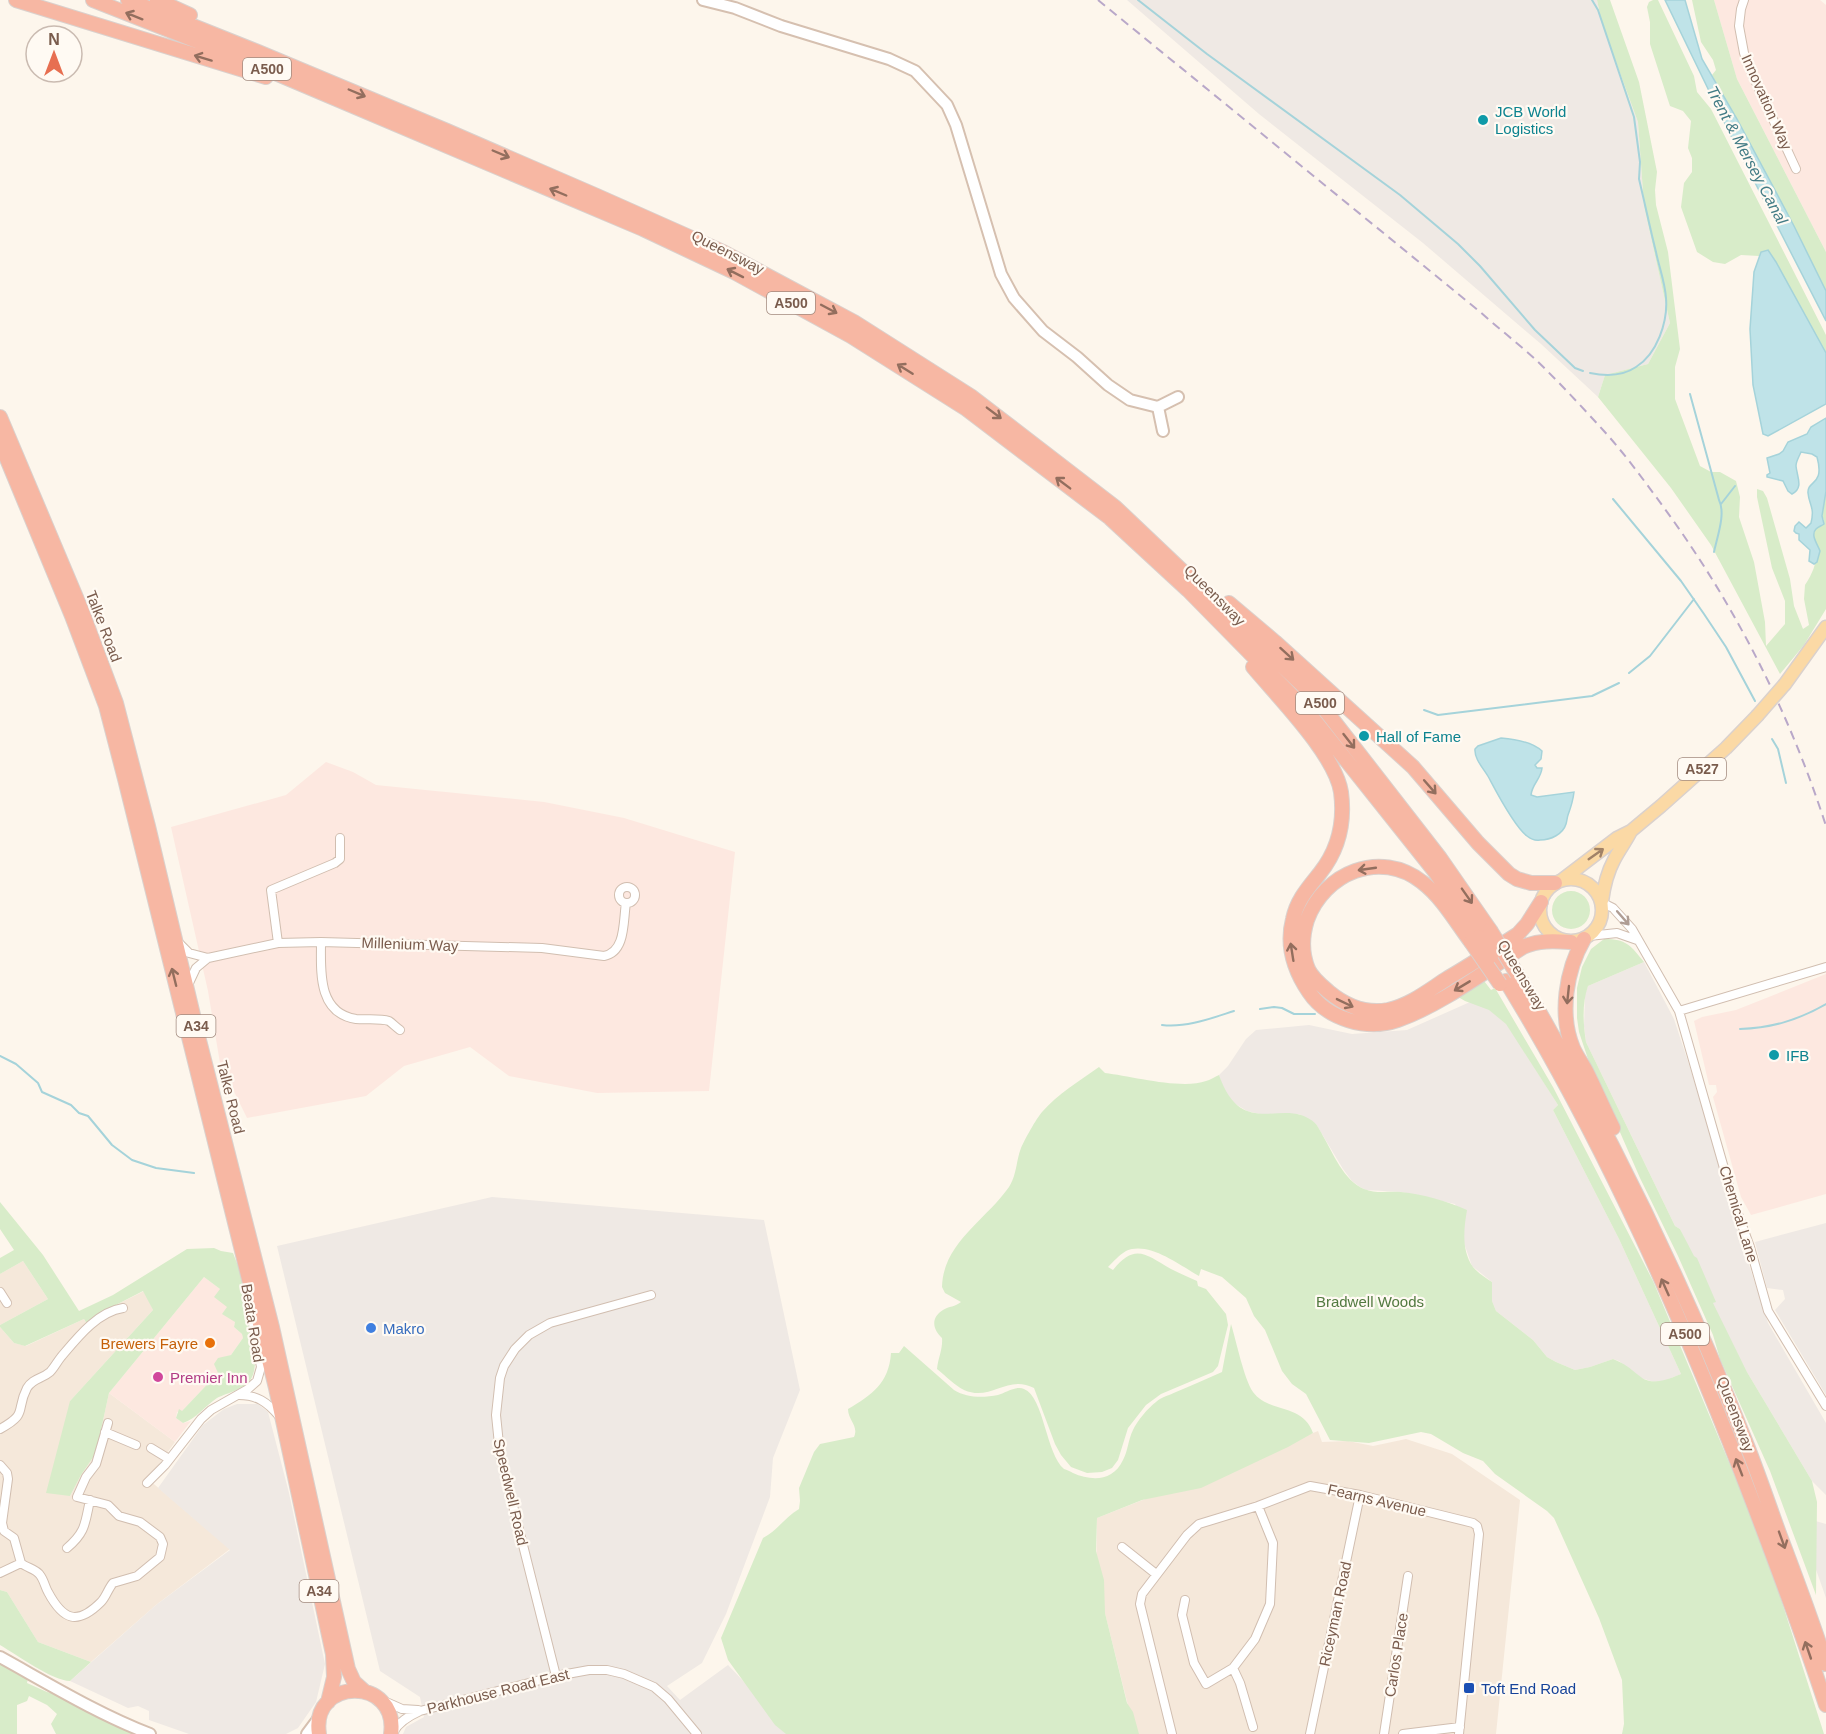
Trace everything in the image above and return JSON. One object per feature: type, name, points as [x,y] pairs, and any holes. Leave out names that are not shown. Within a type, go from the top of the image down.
[{"type":"highway","points":[[16,0],[246,71],[378,116]]},
{"type":"highway","name":"Queensway","points":[[93,0],[240,57],[643,229],[734,272],[851,336],[966,408],[1110,518],[1173,576],[1307,711],[1436,873],[1508,980],[1560,1073],[1654,1262],[1714,1401],[1807,1646],[1826,1705]]},
{"type":"highway","name":"Queensway","points":[[128,0],[327,80],[597,195],[723,252],[854,322],[972,397],[1115,507],[1315,697],[1440,858],[1480,936]]},
{"type":"highway","name":"A500","points":[[157,0],[327,80]]},
{"type":"highway","name":"Talke Road","points":[[0,417],[81,609],[116,703],[272,1327],[348,1669],[354,1682],[364,1691]]},
{"type":"highway","name":"Talke Road","points":[[0,442],[72,616],[106,706],[276,1388],[333,1654],[334,1677],[328,1702]]},
{"type":"highway","points":[[1115,507],[1275,642],[1413,768],[1478,843],[1509,874],[1531,884],[1558,881]]},
{"type":"highway","points":[[1173,576],[1316,742],[1339,780],[1343,809],[1340,835],[1327,862],[1297,905],[1290,932],[1290,949],[1295,967],[1310,995],[1319,1004],[1331,1013],[1353,1022],[1373,1024],[1397,1020],[1429,1006],[1532,943],[1581,939],[1567,993],[1566,1016],[1573,1048],[1599,1098],[1694,1303],[1718,1376]]},
{"type":"highway","points":[[1508,980],[1480,936],[1442,903],[1423,882],[1384,867],[1364,868],[1339,878],[1324,890],[1316,901],[1303,931],[1304,956],[1309,970],[1322,987],[1337,999],[1355,1008],[1372,1011],[1385,1010],[1415,999],[1518,934],[1541,902]]},
{"type":"highway","name":"Queensway","points":[[1508,980],[1553,1034],[1660,1243],[1744,1438],[1826,1664]]},
{"type":"highway","points":[[328,1702],[345,1691],[364,1691]]},
{"type":"highway","name":"A34","points":[[364,1691],[377,1698]]},
{"type":"highway","points":[[377,1698],[385,1706],[390,1716],[391,1734]]},
{"type":"highway","name":"A34","points":[[319,1734],[319,1718],[328,1702]]},
{"type":"main road","name":"A527","points":[[1558,881],[1617,838],[1631,831],[1726,748],[1785,684],[1826,627]]},
{"type":"main road","name":"A527","points":[[1602,902],[1606,876],[1631,831]]},
{"type":"main road","points":[[1580,879],[1597,892],[1602,902],[1601,920],[1598,927],[1581,939],[1561,940],[1553,936],[1541,920],[1541,902],[1544,895],[1558,881],[1580,879]]},
{"type":"street","points":[[703,0],[735,8],[781,26],[889,59],[915,71],[947,105],[956,125],[1001,274],[1014,298],[1044,331],[1108,385],[1130,400],[1158,407],[1178,397]]},
{"type":"street","name":"Innovation Way","points":[[1744,0],[1739,26],[1741,44],[1753,76],[1796,169]]},
{"type":"street","points":[[1158,407],[1162,431]]},
{"type":"street","points":[[278,943],[271,890],[335,863],[339,859],[339,838]]},
{"type":"street","name":"Chemical Lane","points":[[1602,902],[1613,908],[1624,919],[1679,1011],[1734,1203],[1750,1247],[1768,1311],[1826,1406]]},
{"type":"street","name":"Millenium Way","points":[[208,958],[278,943],[321,942],[542,948],[604,957],[612,955],[618,949],[626,903]]},
{"type":"street","points":[[1581,939],[1617,933],[1637,940]]},
{"type":"street","points":[[177,941],[189,953],[208,958]]},
{"type":"street","points":[[321,942],[323,992],[334,1007],[353,1018],[389,1022],[400,1030]]},
{"type":"street","points":[[188,986],[196,968],[208,958]]},
{"type":"street","points":[[1679,1011],[1826,967]]},
{"type":"street","name":"Beata Road","points":[[147,1483],[201,1419],[211,1410],[248,1389],[256,1381],[261,1367],[240,1241]]},
{"type":"street","points":[[0,1292],[7,1303]]},
{"type":"street","name":"Speedwell Road","points":[[556,1676],[501,1456],[496,1415],[500,1378],[504,1366],[516,1349],[529,1335],[550,1323],[651,1295]]},
{"type":"street","points":[[0,1429],[15,1421],[27,1389],[33,1381],[51,1371],[86,1329],[111,1310],[123,1308]]},
{"type":"street","points":[[53,1353],[60,1359]]},
{"type":"street","points":[[237,1395],[252,1395],[263,1400],[282,1421]]},
{"type":"street","points":[[74,1508],[86,1477],[96,1464],[108,1424]]},
{"type":"street","points":[[105,1432],[136,1445]]},
{"type":"street","points":[[151,1448],[169,1459]]},
{"type":"street","points":[[0,1465],[7,1473],[8,1479],[2,1523],[4,1531],[14,1538],[21,1563],[40,1574],[48,1593],[64,1614],[70,1618],[84,1616],[103,1601],[113,1583],[137,1576],[160,1557],[163,1544],[160,1537],[140,1522],[119,1516],[108,1505],[77,1497]]},
{"type":"street","name":"Fearns Avenue","points":[[1172,1734],[1140,1604],[1142,1594],[1199,1524],[1258,1506],[1310,1486],[1360,1495],[1473,1523],[1477,1526],[1479,1534],[1460,1731]]},
{"type":"street","name":"Riceyman Road","points":[[1310,1734],[1360,1495]]},
{"type":"street","points":[[67,1548],[78,1539],[83,1531],[90,1500]]},
{"type":"street","points":[[1185,1600],[1182,1615],[1194,1663],[1206,1684],[1233,1668],[1255,1639],[1270,1604],[1273,1542],[1258,1506]]},
{"type":"street","points":[[1122,1547],[1156,1574]]},
{"type":"street","points":[[0,1573],[21,1563]]},
{"type":"street","name":"Carlos Place","points":[[1384,1734],[1408,1576]]},
{"type":"street","points":[[0,1657],[134,1728],[150,1734]]},
{"type":"street","points":[[1233,1668],[1240,1683],[1253,1727]]},
{"type":"street","name":"Parkhouse Road East","points":[[391,1734],[408,1716],[420,1711],[556,1676],[590,1670],[624,1674],[654,1687],[668,1699],[697,1734]]},
{"type":"street","name":"Parkhouse Road East","points":[[377,1698],[402,1709],[420,1711]]},
{"type":"street","points":[[307,1734],[319,1718]]},
{"type":"street","points":[[1403,1734],[1460,1731]]},
{"type":"shaded area","points":[[1127,0],[1597,0],[1602,24],[1638,122],[1644,206],[1670,323],[1648,364],[1605,375],[1598,397],[1541,344],[1423,243],[1259,114]]},
{"type":"shaded area","points":[[1714,0],[1820,0],[1826,5],[1826,252],[1737,79]]},
{"type":"shaded area","points":[[326,762],[353,772],[376,785],[544,802],[624,818],[735,852],[709,1091],[597,1093],[509,1076],[470,1047],[404,1066],[366,1096],[247,1118],[220,1063],[208,991],[171,827],[286,795]]},
{"type":"shaded area","points":[[1644,962],[1674,1019],[1714,1141],[1723,1185],[1768,1323],[1826,1423],[1826,1495],[1812,1481],[1747,1372],[1712,1303],[1715,1302],[1680,1229],[1675,1226],[1586,1042],[1585,994],[1588,986]]},
{"type":"shaded area","points":[[1826,974],[1826,1194],[1751,1215],[1741,1197],[1713,1097],[1717,1092],[1716,1085],[1709,1085],[1694,1021],[1702,1017],[1736,1010]]},
{"type":"shaded area","points":[[1488,994],[1558,1105],[1553,1110],[1619,1239],[1681,1374],[1664,1381],[1654,1382],[1641,1378],[1613,1359],[1575,1370],[1547,1357],[1533,1340],[1496,1311],[1492,1301],[1492,1282],[1472,1266],[1464,1243],[1464,1227],[1455,1204],[1402,1192],[1366,1190],[1360,1187],[1343,1169],[1316,1124],[1299,1114],[1264,1115],[1247,1111],[1232,1102],[1223,1088],[1219,1075],[1228,1066],[1246,1039],[1256,1030],[1309,1025],[1352,1034],[1407,1030]]},
{"type":"shaded area","points":[[492,1197],[764,1220],[800,1390],[773,1458],[770,1497],[726,1614],[702,1663],[667,1686],[680,1700],[728,1665],[794,1734],[403,1734],[406,1727],[424,1717],[420,1697],[380,1671],[277,1246]]},
{"type":"shaded area","points":[[1826,1223],[1826,1395],[1775,1310],[1785,1299],[1783,1290],[1767,1288],[1755,1242]]},
{"type":"shaded area","points":[[23,1261],[48,1299],[0,1325],[0,1274]]},
{"type":"shaded area","points":[[204,1277],[220,1289],[235,1322],[234,1327],[243,1338],[231,1355],[225,1357],[218,1373],[182,1411],[177,1412],[176,1418],[183,1423],[191,1421],[175,1442],[109,1393]]},
{"type":"shaded area","points":[[144,1291],[153,1310],[70,1401],[70,1496],[96,1453],[109,1393],[175,1442],[148,1479],[230,1549],[156,1605],[91,1662],[38,1642],[7,1592],[0,1590],[0,1327],[14,1343],[26,1346],[84,1319],[87,1325],[110,1308]]},
{"type":"shaded area","points":[[237,1404],[258,1404],[268,1412],[289,1493],[325,1664],[316,1702],[298,1728],[286,1734],[189,1734],[149,1720],[149,1711],[138,1706],[128,1708],[70,1681],[156,1605],[230,1550],[158,1488],[203,1425],[224,1409]]},
{"type":"shaded area","points":[[1318,1431],[1322,1442],[1348,1441],[1373,1446],[1406,1439],[1452,1454],[1520,1500],[1496,1734],[1135,1734],[1096,1577],[1097,1518]]},
{"type":"shaded area","points":[[1812,1520],[1826,1524],[1826,1598],[1800,1524]]},
{"type":"green space","points":[[1597,0],[1610,0],[1639,82],[1657,172],[1656,205],[1668,252],[1680,349],[1675,367],[1675,399],[1700,466],[1711,472],[1720,472],[1736,481],[1740,497],[1739,517],[1754,562],[1765,622],[1766,646],[1785,624],[1785,601],[1772,568],[1757,489],[1763,491],[1767,498],[1790,579],[1794,606],[1803,629],[1809,625],[1804,599],[1805,585],[1816,559],[1813,537],[1815,529],[1821,526],[1824,520],[1822,516],[1826,491],[1826,609],[1804,645],[1780,674],[1711,545],[1671,488],[1598,397],[1605,375],[1648,364],[1670,323],[1644,206],[1638,122],[1602,24]]},
{"type":"green space","points":[[1653,0],[1658,0],[1694,76],[1697,92],[1711,109],[1826,335],[1826,353],[1809,323],[1761,252],[1759,256],[1741,255],[1725,264],[1713,262],[1697,252],[1681,207],[1684,183],[1692,172],[1692,158],[1688,148],[1691,121],[1683,111],[1670,106],[1650,44],[1647,7]]},
{"type":"green space","points":[[1692,0],[1714,0],[1737,79],[1826,252],[1826,291],[1794,226],[1712,75],[1716,70],[1713,60],[1701,42]]},
{"type":"green space","points":[[1571,891],[1585,896],[1590,910],[1585,924],[1571,929],[1557,924],[1552,910],[1557,896]]},
{"type":"green space","points":[[1604,939],[1618,940],[1628,944],[1644,962],[1588,986],[1584,1013],[1586,1042],[1675,1226],[1680,1229],[1697,1258],[1716,1302],[1713,1303],[1747,1372],[1812,1481],[1817,1502],[1816,1595],[1770,1471],[1720,1359],[1713,1335],[1640,1178],[1588,1059],[1579,1032],[1577,988],[1582,967],[1591,949]]},
{"type":"green space","name":"Bradwell Woods","points":[[1481,977],[1491,990],[1495,988],[1553,1087],[1653,1281],[1744,1498],[1779,1593],[1824,1734],[1622,1734],[1624,1724],[1622,1680],[1599,1618],[1554,1518],[1495,1474],[1483,1461],[1463,1453],[1431,1434],[1421,1432],[1369,1443],[1330,1440],[1306,1394],[1292,1384],[1282,1371],[1265,1330],[1254,1316],[1246,1298],[1222,1277],[1201,1269],[1199,1276],[1164,1256],[1144,1249],[1126,1251],[1108,1267],[1113,1270],[1128,1256],[1134,1254],[1147,1256],[1197,1281],[1198,1286],[1206,1289],[1226,1314],[1228,1325],[1218,1366],[1213,1372],[1161,1394],[1146,1405],[1128,1428],[1118,1460],[1112,1468],[1102,1472],[1087,1473],[1071,1467],[1061,1455],[1034,1388],[1015,1384],[983,1393],[974,1393],[960,1388],[937,1369],[942,1338],[935,1328],[936,1317],[943,1310],[961,1302],[945,1293],[942,1287],[944,1271],[950,1257],[967,1233],[1009,1187],[1014,1177],[1021,1148],[1042,1112],[1099,1067],[1105,1073],[1156,1082],[1184,1084],[1208,1081],[1219,1075],[1229,1095],[1240,1107],[1265,1114],[1291,1113],[1304,1116],[1316,1124],[1340,1166],[1357,1185],[1373,1191],[1426,1196],[1467,1210],[1464,1231],[1469,1260],[1473,1267],[1492,1282],[1492,1301],[1496,1311],[1533,1340],[1547,1357],[1575,1370],[1613,1359],[1649,1381],[1667,1379],[1681,1374],[1619,1239],[1553,1110],[1558,1105],[1506,1024],[1489,1010],[1453,994]]},
{"type":"green space","points":[[0,1202],[43,1255],[79,1311],[113,1295],[187,1249],[214,1248],[233,1253],[244,1281],[255,1361],[251,1379],[240,1388],[217,1398],[188,1421],[183,1423],[176,1418],[179,1409],[182,1411],[218,1373],[214,1364],[218,1358],[231,1355],[243,1338],[234,1327],[235,1322],[222,1314],[227,1307],[214,1297],[220,1289],[204,1277],[109,1393],[96,1453],[70,1496],[46,1493],[70,1401],[153,1310],[143,1291],[110,1308],[88,1326],[84,1319],[25,1346],[14,1343],[0,1325],[48,1299],[23,1261],[0,1274],[0,1258],[14,1250],[0,1229]]},
{"type":"green space","points":[[1231,1324],[1243,1369],[1253,1392],[1259,1399],[1302,1417],[1313,1433],[1201,1488],[1142,1500],[1097,1518],[1096,1551],[1104,1580],[1105,1613],[1127,1703],[1133,1712],[1139,1734],[786,1734],[775,1725],[728,1660],[721,1638],[763,1538],[799,1509],[799,1488],[814,1452],[820,1444],[854,1437],[855,1430],[848,1409],[865,1399],[878,1387],[887,1372],[891,1353],[899,1353],[904,1346],[954,1390],[964,1395],[987,1397],[1015,1389],[1024,1389],[1031,1394],[1036,1403],[1053,1451],[1064,1469],[1080,1476],[1101,1478],[1108,1476],[1119,1467],[1125,1457],[1135,1426],[1158,1400],[1222,1372]]},
{"type":"green space","points":[[0,1590],[7,1592],[38,1642],[91,1662],[70,1681],[63,1680],[0,1645]]},
{"type":"green space","points":[[0,1664],[28,1678],[27,1683],[47,1692],[61,1695],[136,1734],[56,1734],[51,1724],[57,1714],[47,1705],[29,1696],[27,1701],[17,1705],[17,1734],[0,1734]]},
{"type":"water","name":"Trent & Mersey Canal","points":[[1665,0],[1685,0],[1702,59],[1737,119],[1826,291],[1826,321],[1727,128]]},
{"type":"water","points":[[1768,250],[1826,353],[1826,404],[1768,436],[1763,434],[1753,385],[1750,329],[1754,272],[1761,252]]},
{"type":"water","points":[[1826,418],[1826,491],[1822,516],[1824,524],[1814,531],[1820,551],[1817,562],[1814,564],[1809,561],[1810,550],[1799,540],[1799,534],[1794,531],[1799,522],[1806,528],[1811,523],[1812,510],[1808,489],[1819,473],[1817,457],[1801,452],[1796,466],[1799,485],[1796,492],[1792,494],[1783,481],[1767,477],[1770,473],[1767,458],[1779,454],[1788,442],[1807,434],[1811,427]]},
{"type":"water","points":[[1501,738],[1528,743],[1542,751],[1541,759],[1535,765],[1537,768],[1542,768],[1541,772],[1531,795],[1537,797],[1574,792],[1566,824],[1556,836],[1535,840],[1522,831],[1506,809],[1478,760],[1475,749],[1478,746]]},
{"type":"waterway","points":[[1138,0],[1207,54],[1400,195],[1458,244],[1535,330],[1575,368],[1583,371]]},
{"type":"waterway","points":[[1590,373],[1620,374],[1631,370],[1643,361],[1660,337],[1666,307],[1664,286],[1639,179],[1640,162],[1634,117],[1598,10],[1592,0]]},
{"type":"waterway","points":[[1690,394],[1722,512],[1714,552]]},
{"type":"waterway","points":[[1721,504],[1735,486]]},
{"type":"waterway","points":[[1613,499],[1681,581],[1726,647],[1755,701]]},
{"type":"waterway","points":[[1629,673],[1650,656],[1694,599]]},
{"type":"waterway","points":[[1424,710],[1438,715],[1592,696],[1619,683]]},
{"type":"waterway","points":[[1772,739],[1778,749],[1786,783]]},
{"type":"waterway","points":[[1740,1029],[1784,1022],[1805,1015],[1826,1004]]},
{"type":"waterway","points":[[1260,1009],[1274,1007],[1294,1014],[1315,1014]]},
{"type":"waterway","points":[[1162,1025],[1190,1024],[1234,1011]]},
{"type":"waterway","points":[[0,1056],[16,1064],[38,1083],[42,1092],[71,1105],[79,1113],[88,1116],[112,1145],[132,1160],[156,1168],[194,1173]]},
{"type":"railway","points":[[1098,0],[1520,346],[1552,376],[1611,439],[1641,476],[1688,542],[1736,619],[1795,741],[1826,826]]},
{"type":"place","name":"JCB World Logistics","points":[[1483,120]]},
{"type":"place","name":"Hall of Fame","points":[[1364,736]]},
{"type":"place","name":"IFB","points":[[1774,1055]]},
{"type":"place","name":"Makro","points":[[371,1328]]},
{"type":"place","name":"Brewers Fayre","points":[[210,1343]]},
{"type":"place","name":"Premier Inn","points":[[158,1377]]},
{"type":"place","name":"Toft End Road","points":[[1469,1688]]}]
